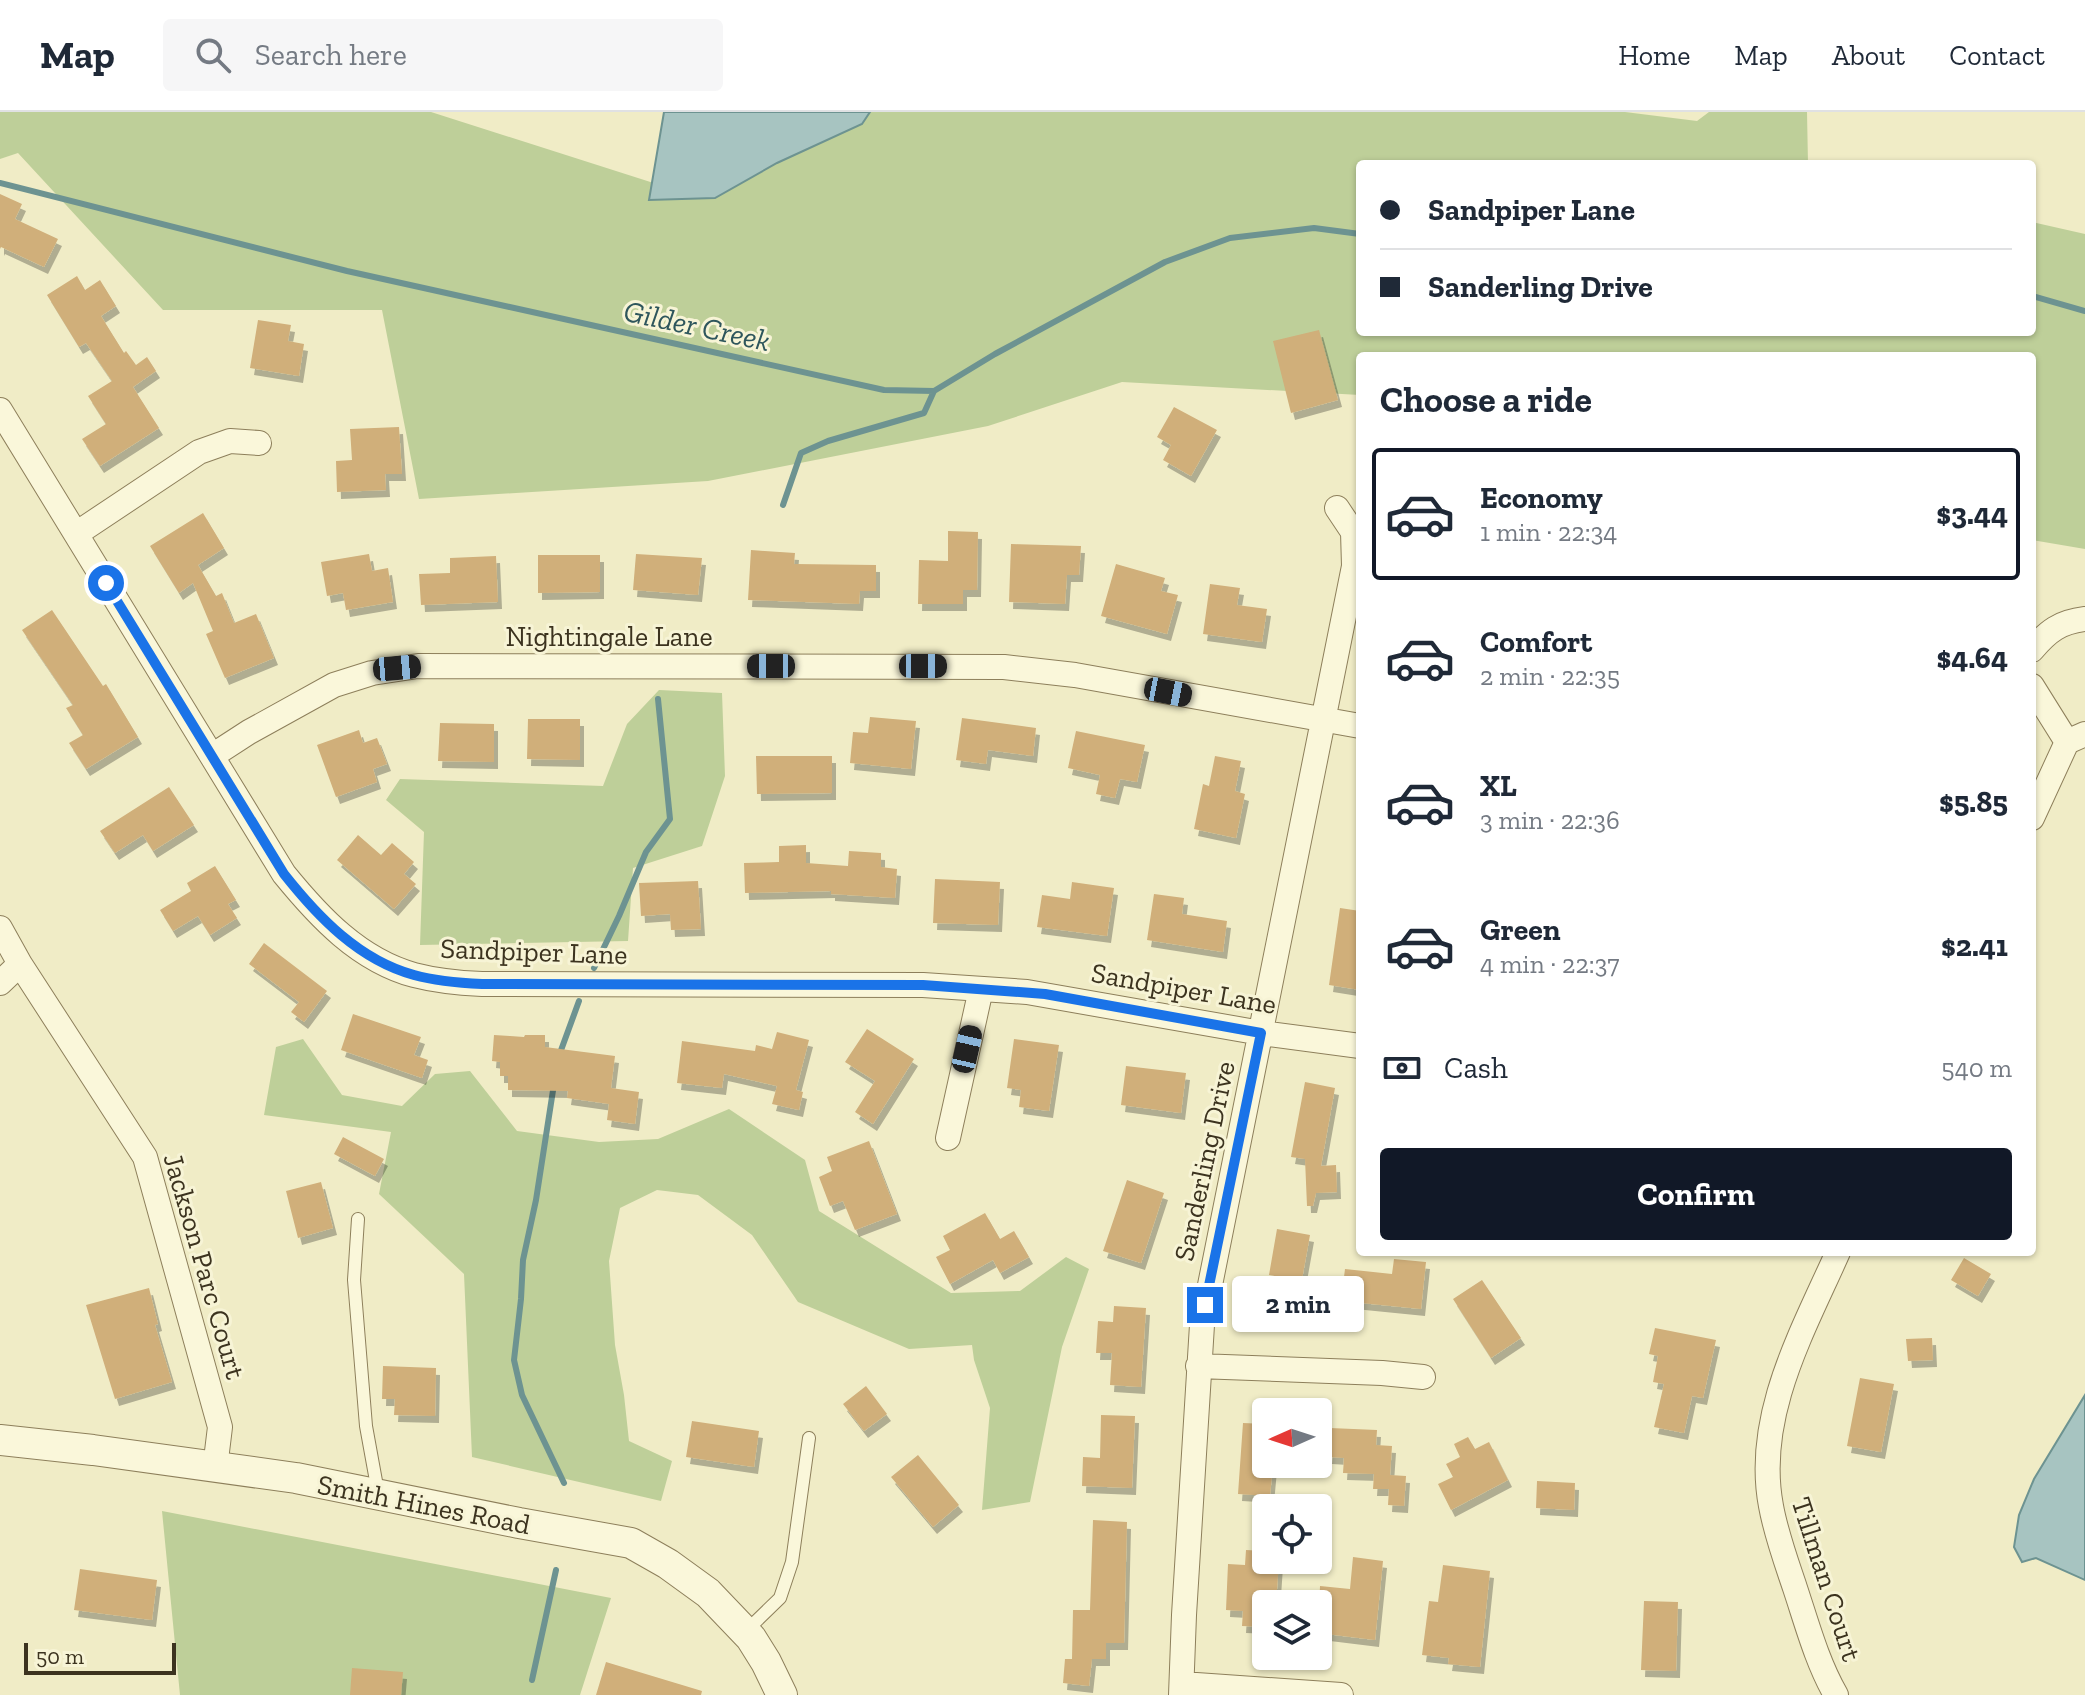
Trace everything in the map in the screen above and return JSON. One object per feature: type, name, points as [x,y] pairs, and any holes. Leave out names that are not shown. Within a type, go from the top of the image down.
[{"type":"street","name":"Sandpiper Lane","points":[[0,410],[284,874],[333,929],[385,964],[412,975],[482,984],[923,985],[1027,992],[1261,1033],[1356,1045]]},
{"type":"street","points":[[76,534],[199,452],[230,441],[259,443]]},
{"type":"street","name":"Sanderling Drive","points":[[1182,1689],[1202,1325],[1354,566],[1353,532],[1337,508]]},
{"type":"street","points":[[2036,645],[2046,634],[2061,625],[2085,619]]},
{"type":"street","name":"Nightingale Lane","points":[[212,756],[334,685],[372,673],[418,666],[1004,667],[1075,675],[1356,725]]},
{"type":"street","points":[[2036,691],[2076,738],[2036,811]]},
{"type":"street","name":"Jackson Parc Court","points":[[0,928],[145,1157],[220,1427],[215,1468]]},
{"type":"street","points":[[0,983],[20,964]]},
{"type":"street","points":[[948,1138],[981,989]]},
{"type":"street","name":"Tillman Court","points":[[1836,1256],[1781,1387],[1771,1422],[1768,1451],[1768,1484],[1778,1535],[1818,1657],[1836,1695]]},
{"type":"street","points":[[1198,1366],[1423,1377]]},
{"type":"street","name":"Smith Hines Road","points":[[0,1440],[296,1478],[631,1543],[668,1564],[708,1593],[745,1632],[766,1662],[782,1695]]},
{"type":"street","points":[[1182,1689],[1341,1695]]},
{"type":"lane","points":[[358,1219],[354,1280],[366,1426],[379,1495]]},
{"type":"lane","points":[[745,1632],[780,1598],[792,1562],[809,1438]]},
{"type":"green space","points":[[0,112],[431,112],[688,194],[817,112],[1625,112],[1697,121],[1709,112],[1807,112],[1808,160],[1356,160],[1356,336],[2036,336],[2036,223],[2085,234],[2085,549],[2036,541],[2036,352],[1356,352],[1356,395],[1122,382],[988,426],[708,481],[419,499],[382,310],[163,310],[18,153],[0,159]]},
{"type":"green space","points":[[659,690],[722,693],[725,776],[702,846],[633,868],[628,941],[420,945],[424,832],[386,800],[400,779],[603,786],[627,724]]},
{"type":"green space","points":[[303,1039],[342,1095],[402,1106],[435,1074],[470,1071],[517,1131],[599,1142],[658,1139],[729,1109],[805,1160],[819,1211],[951,1293],[1020,1291],[1066,1257],[1089,1269],[1062,1347],[1030,1502],[982,1510],[990,1408],[972,1345],[909,1349],[798,1302],[752,1235],[698,1195],[657,1190],[620,1208],[609,1261],[615,1345],[629,1441],[672,1461],[661,1501],[472,1457],[464,1274],[379,1194],[391,1132],[264,1115],[276,1047]]},
{"type":"green space","points":[[162,1511],[611,1598],[580,1695],[180,1695]]},
{"type":"water","points":[[664,112],[870,112],[862,124],[777,163],[715,198],[649,200]]},
{"type":"water","points":[[2085,1395],[2085,1580],[2036,1558],[2022,1562],[2014,1547],[2019,1515],[2034,1479]]},
{"type":"building","points":[[0,194],[22,204],[15,219],[58,239],[44,267],[0,249]]},
{"type":"building","points":[[77,276],[85,290],[100,280],[116,306],[101,316],[124,353],[126,351],[136,365],[147,357],[156,371],[133,387],[159,428],[100,466],[82,439],[106,424],[88,396],[112,381],[86,343],[79,347],[47,295]]},
{"type":"building","points":[[258,320],[291,325],[288,341],[304,344],[299,376],[250,368]]},
{"type":"building","points":[[1319,330],[1338,400],[1291,413],[1273,341]]},
{"type":"building","points":[[1174,407],[1217,430],[1191,476],[1163,460],[1171,445],[1157,437]]},
{"type":"building","points":[[399,427],[402,474],[385,474],[386,490],[337,492],[336,461],[352,460],[350,429]]},
{"type":"building","points":[[203,513],[224,548],[198,565],[216,596],[222,593],[234,623],[256,614],[274,658],[225,678],[206,634],[213,631],[193,583],[179,593],[150,546]]},
{"type":"building","points":[[948,531],[978,532],[977,590],[963,590],[963,604],[918,604],[919,560],[948,561]]},
{"type":"building","points":[[1011,544],[1081,546],[1079,575],[1067,575],[1065,604],[1009,602]]},
{"type":"building","points":[[751,550],[795,553],[794,564],[876,565],[876,591],[860,591],[859,604],[748,600]]},
{"type":"building","points":[[369,554],[372,571],[388,568],[393,602],[346,610],[343,593],[327,596],[321,562]]},
{"type":"building","points":[[636,554],[702,558],[698,595],[633,590]]},
{"type":"building","points":[[538,555],[600,555],[600,592],[538,593]]},
{"type":"building","points":[[496,556],[498,602],[421,605],[419,574],[450,573],[450,558]]},
{"type":"building","points":[[1116,564],[1165,578],[1161,591],[1178,595],[1167,634],[1101,616]]},
{"type":"building","points":[[1210,584],[1240,588],[1237,605],[1267,609],[1262,642],[1203,634]]},
{"type":"building","points":[[52,610],[103,686],[106,684],[138,737],[86,769],[69,743],[83,735],[66,708],[73,705],[22,630]]},
{"type":"building","points":[[870,717],[916,721],[911,769],[850,763],[853,732],[868,733]]},
{"type":"building","points":[[962,718],[1036,728],[1033,756],[988,750],[986,764],[956,760]]},
{"type":"building","points":[[528,719],[580,719],[580,760],[527,759]]},
{"type":"building","points":[[440,723],[494,724],[494,762],[438,761]]},
{"type":"building","points":[[359,730],[363,743],[377,738],[387,764],[373,769],[377,782],[336,797],[317,745]]},
{"type":"building","points":[[1076,731],[1145,745],[1137,782],[1120,779],[1115,798],[1096,794],[1100,775],[1068,768]]},
{"type":"building","points":[[756,756],[832,756],[832,793],[757,794]]},
{"type":"building","points":[[1215,756],[1241,761],[1235,791],[1245,794],[1236,838],[1194,829],[1203,784],[1209,786]]},
{"type":"building","points":[[169,787],[194,825],[153,851],[143,835],[115,853],[100,831]]},
{"type":"building","points":[[358,835],[381,855],[392,843],[414,862],[404,874],[416,884],[394,909],[337,860]]},
{"type":"building","points":[[806,845],[806,863],[848,866],[849,851],[881,853],[881,867],[897,869],[895,898],[831,894],[831,891],[745,893],[744,863],[779,862],[779,846]]},
{"type":"building","points":[[215,866],[236,900],[228,904],[237,918],[210,935],[198,916],[173,931],[160,910],[191,891],[187,883]]},
{"type":"building","points":[[935,879],[1000,882],[998,925],[933,923]]},
{"type":"building","points":[[698,881],[701,929],[671,930],[670,914],[641,916],[639,883]]},
{"type":"building","points":[[1072,882],[1114,888],[1107,936],[1037,927],[1042,895],[1070,899]]},
{"type":"building","points":[[1154,894],[1184,898],[1182,914],[1227,921],[1223,952],[1147,940]]},
{"type":"building","points":[[1340,908],[1356,910],[1356,989],[1329,985]]},
{"type":"building","points":[[264,943],[327,991],[304,1022],[291,1012],[299,1002],[249,964]]},
{"type":"building","points":[[353,1014],[421,1037],[414,1055],[428,1060],[422,1078],[341,1050]]},
{"type":"building","points":[[867,1029],[914,1059],[873,1124],[855,1112],[875,1081],[845,1062]]},
{"type":"building","points":[[777,1032],[809,1040],[796,1090],[803,1092],[799,1110],[772,1104],[777,1086],[724,1074],[722,1088],[677,1083],[682,1041],[755,1051],[756,1045],[772,1049]]},
{"type":"building","points":[[494,1035],[545,1035],[545,1047],[615,1056],[611,1088],[639,1092],[635,1124],[607,1120],[609,1104],[567,1098],[568,1091],[508,1090],[508,1076],[500,1076],[500,1062],[492,1061]]},
{"type":"building","points":[[1014,1039],[1059,1045],[1049,1111],[1019,1107],[1021,1090],[1007,1088]]},
{"type":"building","points":[[1126,1066],[1186,1073],[1181,1113],[1121,1105]]},
{"type":"building","points":[[1305,1082],[1335,1088],[1321,1166],[1336,1165],[1337,1192],[1316,1193],[1313,1206],[1307,1206],[1305,1159],[1291,1157]]},
{"type":"building","points":[[343,1137],[384,1159],[375,1176],[334,1154]]},
{"type":"building","points":[[869,1141],[897,1214],[855,1230],[843,1201],[830,1206],[819,1177],[832,1171],[827,1157]]},
{"type":"building","points":[[1127,1180],[1164,1193],[1141,1263],[1103,1251]]},
{"type":"building","points":[[321,1182],[333,1228],[298,1238],[286,1191]]},
{"type":"building","points":[[985,1213],[1000,1239],[1014,1231],[1029,1257],[1000,1273],[993,1260],[950,1284],[936,1257],[950,1250],[943,1236]]},
{"type":"building","points":[[1277,1229],[1310,1235],[1297,1307],[1271,1303],[1275,1276],[1269,1275]]},
{"type":"building","points":[[1964,1258],[1991,1274],[1978,1296],[1951,1280]]},
{"type":"building","points":[[1394,1259],[1426,1262],[1421,1309],[1341,1301],[1345,1269],[1392,1274]]},
{"type":"building","points":[[1482,1280],[1521,1338],[1491,1358],[1453,1299]]},
{"type":"building","points":[[149,1288],[158,1324],[155,1325],[172,1382],[115,1399],[86,1305]]},
{"type":"building","points":[[1114,1306],[1146,1308],[1141,1387],[1110,1385],[1112,1353],[1096,1353],[1098,1321],[1113,1322]]},
{"type":"building","points":[[1655,1328],[1716,1340],[1703,1398],[1692,1396],[1684,1433],[1654,1427],[1664,1384],[1653,1382],[1658,1356],[1649,1354]]},
{"type":"building","points":[[1932,1338],[1933,1360],[1908,1361],[1906,1339]]},
{"type":"building","points":[[383,1366],[436,1368],[435,1416],[394,1415],[395,1399],[382,1399]]},
{"type":"building","points":[[1860,1378],[1894,1384],[1881,1452],[1847,1446]]},
{"type":"building","points":[[866,1386],[887,1414],[864,1431],[843,1404]]},
{"type":"building","points":[[1101,1415],[1135,1416],[1132,1488],[1082,1486],[1083,1457],[1100,1458]]},
{"type":"building","points":[[692,1421],[759,1431],[754,1467],[686,1457]]},
{"type":"building","points":[[1243,1423],[1252,1423],[1252,1478],[1272,1478],[1270,1494],[1238,1494]]},
{"type":"building","points":[[1332,1428],[1377,1430],[1376,1445],[1392,1446],[1390,1475],[1406,1476],[1404,1506],[1388,1505],[1389,1489],[1373,1489],[1374,1474],[1343,1473],[1344,1458],[1332,1457]]},
{"type":"building","points":[[1468,1437],[1475,1449],[1489,1442],[1508,1480],[1451,1510],[1438,1484],[1453,1477],[1446,1464],[1460,1457],[1454,1444]]},
{"type":"building","points":[[918,1455],[959,1505],[933,1527],[891,1477]]},
{"type":"building","points":[[1537,1481],[1575,1483],[1574,1510],[1536,1508]]},
{"type":"building","points":[[1093,1520],[1127,1522],[1124,1643],[1106,1643],[1106,1659],[1092,1659],[1089,1686],[1063,1683],[1065,1659],[1072,1659],[1073,1610],[1090,1610]]},
{"type":"building","points":[[1246,1550],[1252,1550],[1252,1574],[1278,1574],[1277,1590],[1252,1590],[1252,1626],[1242,1626],[1243,1611],[1226,1610],[1228,1564],[1245,1565]]},
{"type":"building","points":[[1353,1557],[1383,1561],[1375,1640],[1332,1635],[1332,1590],[1320,1590],[1320,1586],[1350,1589]]},
{"type":"building","points":[[1443,1565],[1490,1571],[1480,1667],[1448,1664],[1449,1658],[1422,1655],[1429,1601],[1438,1602]]},
{"type":"building","points":[[80,1569],[157,1580],[152,1620],[74,1610]]},
{"type":"building","points":[[1644,1601],[1678,1602],[1676,1671],[1641,1670]]},
{"type":"building","points":[[606,1662],[702,1691],[701,1695],[596,1695]]},
{"type":"building","points":[[352,1668],[403,1672],[401,1695],[350,1695]]},
{"type":"waterway","name":"Gilder Creek","points":[[0,183],[347,271],[884,390],[934,391],[995,354],[1165,262],[1230,238],[1314,228],[1356,233]]},
{"type":"waterway","name":"Gilder Creek","points":[[2036,297],[2085,311]]},
{"type":"waterway","points":[[783,505],[801,453],[828,441],[924,413],[934,391]]},
{"type":"waterway","points":[[594,968],[646,852],[670,819],[658,699]]},
{"type":"waterway","points":[[560,1053],[579,1001]]},
{"type":"waterway","points":[[554,1084],[523,1260],[514,1360],[522,1395],[564,1483]]},
{"type":"waterway","points":[[532,1680],[556,1570]]},
{"type":"route","points":[[106,583],[284,874],[309,905],[357,948],[412,975],[482,984],[923,985],[1027,992],[1261,1033],[1205,1305]]}]
